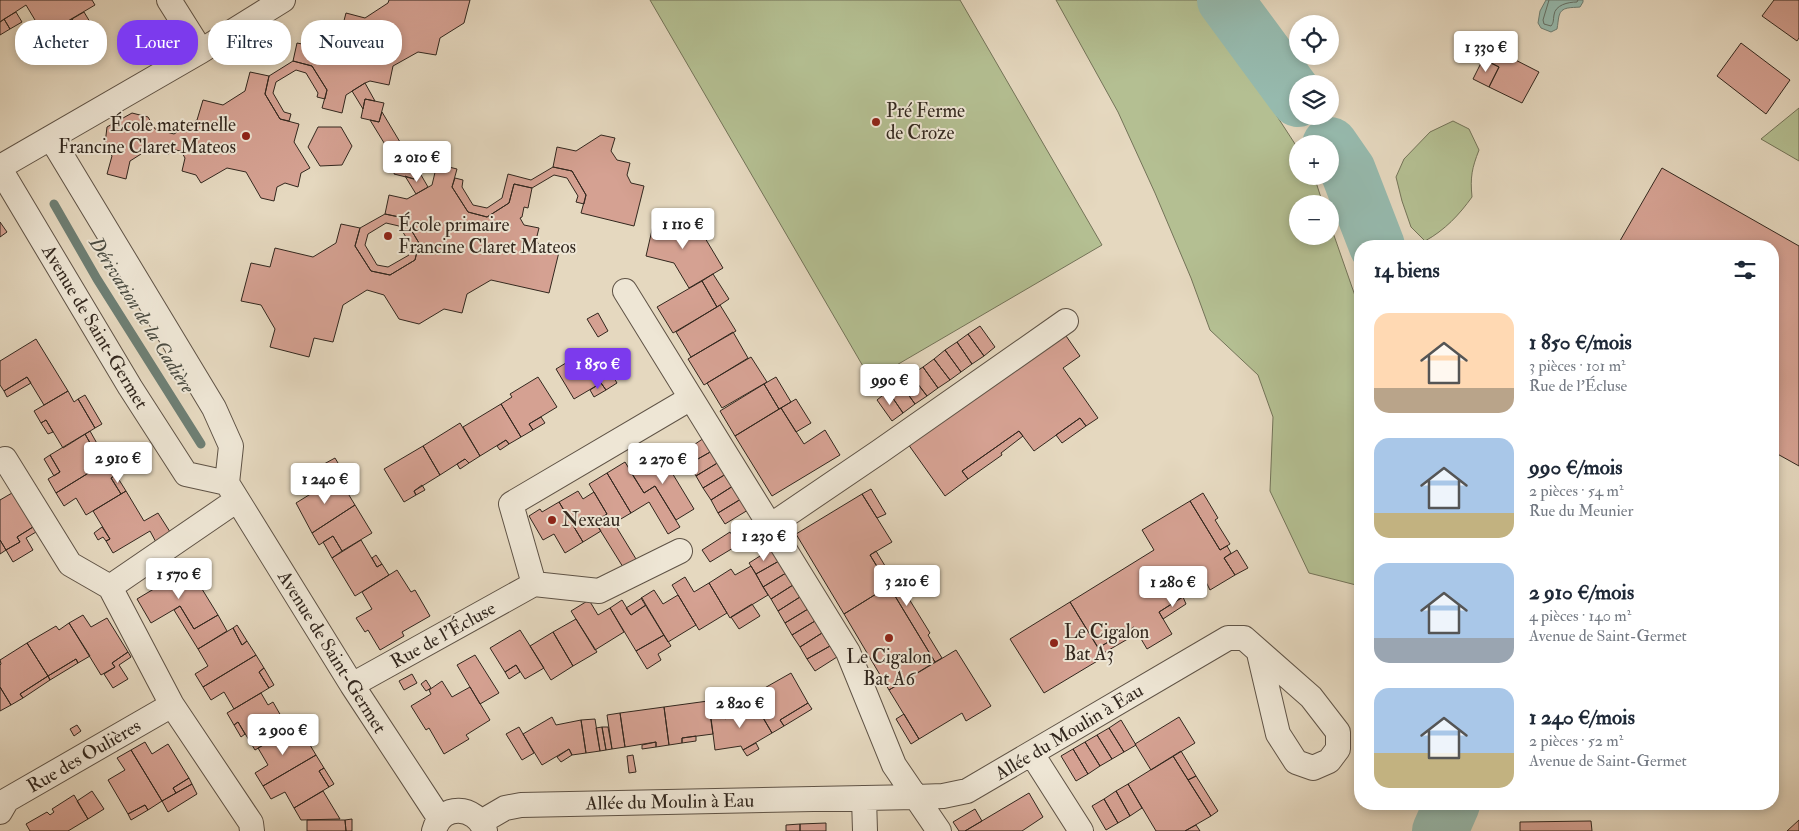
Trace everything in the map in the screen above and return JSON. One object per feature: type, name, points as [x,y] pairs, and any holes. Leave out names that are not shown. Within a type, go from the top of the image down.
[{"type":"street","points":[[169,0],[202,51]]},
{"type":"street","points":[[0,168],[202,51],[284,0]]},
{"type":"street","points":[[52,138],[214,408],[231,446],[232,492],[110,587]]},
{"type":"street","name":"Avenue de Saint-Germet","points":[[0,168],[130,387],[186,474],[232,492],[437,825],[453,811],[461,810],[476,816],[483,826]]},
{"type":"street","points":[[624,291],[848,652],[894,765],[939,831]]},
{"type":"street","points":[[770,526],[872,458],[1066,321]]},
{"type":"street","points":[[680,551],[599,591],[534,584],[511,504],[691,398]]},
{"type":"street","points":[[0,462],[5,459],[70,564],[110,587],[172,705],[251,823],[252,831]]},
{"type":"street","name":"Rue de l'Écluse","points":[[352,685],[534,584]]},
{"type":"street","name":"Allée du Moulin à Eau","points":[[483,826],[505,808],[522,805],[916,797],[943,796],[968,791],[1228,638],[1244,638],[1260,654]]},
{"type":"street","name":"Rue des Oulières","points":[[0,812],[7,800],[172,705]]},
{"type":"street","points":[[1032,754],[1081,831]]},
{"type":"street","points":[[864,798],[865,831]]},
{"type":"green space","name":"Pré Ferme de Croze","points":[[650,0],[960,0],[1102,245],[871,380]]},
{"type":"green space","points":[[1056,0],[1206,0],[1230,44],[1289,135],[1289,185],[1317,185],[1320,195],[1289,195],[1289,245],[1337,245],[1354,293],[1354,584],[1309,573],[1270,491],[1273,417],[1258,375],[1210,330],[1191,278],[1118,112]]},
{"type":"green space","points":[[1799,108],[1799,161],[1761,139]]},
{"type":"green space","points":[[1453,121],[1469,129],[1479,150],[1472,173],[1472,197],[1451,222],[1439,232],[1424,240],[1411,227],[1396,177],[1404,159],[1430,132]]},
{"type":"water","points":[[1546,0],[1583,0],[1583,2],[1580,7],[1567,8],[1562,11],[1559,16],[1557,29],[1551,32],[1541,28],[1538,23],[1540,11]]},
{"type":"building","points":[[0,0],[92,0],[95,5],[70,20],[35,20],[26,5],[0,22]]},
{"type":"building","points":[[389,0],[470,0],[464,23],[440,38],[436,55],[418,52],[402,61],[402,20],[344,20],[346,13],[365,18],[388,3]]},
{"type":"building","points":[[1774,0],[1799,0],[1799,38],[1797,41],[1762,16]]},
{"type":"building","points":[[16,12],[21,20],[15,20],[15,26],[10,29],[4,19]]},
{"type":"building","points":[[84,12],[89,20],[73,20]]},
{"type":"building","points":[[4,19],[10,29],[0,35],[0,22]]},
{"type":"building","points":[[297,43],[301,44],[301,63],[293,61]]},
{"type":"building","points":[[1741,43],[1790,80],[1766,114],[1717,76]]},
{"type":"building","points":[[1490,47],[1539,72],[1522,103],[1489,87],[1499,67],[1483,59]]},
{"type":"building","points":[[1483,59],[1499,67],[1489,87],[1473,79]]},
{"type":"building","points":[[293,61],[301,63],[301,65],[312,66],[327,90],[325,99],[317,97],[318,93],[306,73],[296,70],[276,82],[273,93],[284,112],[291,114],[289,121],[280,119],[265,94],[269,76],[287,65],[291,65]]},
{"type":"building","points":[[308,65],[395,65],[389,85],[370,81],[365,83],[346,95],[342,113],[322,108],[327,90],[312,66]]},
{"type":"building","points":[[250,72],[269,76],[265,94],[280,119],[299,124],[294,142],[310,168],[301,173],[298,187],[285,183],[277,187],[274,201],[261,198],[246,172],[227,168],[201,183],[196,175],[182,171],[185,158],[181,151],[170,149],[169,154],[149,149],[130,161],[126,179],[107,174],[112,156],[105,144],[107,127],[132,113],[148,117],[155,129],[174,134],[197,120],[203,100],[223,105],[245,91]]},
{"type":"building","points":[[365,83],[375,101],[365,99],[363,109],[352,91]]},
{"type":"building","points":[[365,99],[384,103],[379,122],[361,118]]},
{"type":"building","points":[[382,112],[409,157],[399,154],[397,164],[370,120],[379,122]]},
{"type":"building","points":[[318,127],[341,127],[352,146],[342,165],[320,166],[308,147]]},
{"type":"building","points":[[601,135],[615,138],[611,151],[617,160],[630,163],[627,175],[631,183],[644,186],[634,226],[581,213],[586,195],[572,171],[553,167],[557,147],[576,151]]},
{"type":"building","points":[[399,154],[419,159],[414,179],[394,174]]},
{"type":"building","points":[[437,164],[457,169],[452,187],[468,212],[487,217],[509,203],[514,184],[532,188],[528,208],[524,207],[522,217],[520,218],[524,225],[539,228],[536,240],[541,248],[559,252],[549,293],[491,280],[467,294],[462,313],[444,309],[419,324],[399,319],[384,295],[367,290],[343,305],[333,342],[314,338],[309,357],[270,347],[275,329],[261,305],[241,301],[251,263],[270,267],[275,248],[313,257],[336,243],[341,224],[360,228],[355,246],[371,271],[390,275],[415,260],[419,243],[404,218],[385,214],[389,195],[407,199],[432,185]]},
{"type":"building","points":[[553,167],[572,171],[586,195],[584,204],[576,202],[578,196],[567,178],[554,175],[532,188],[514,184],[509,203],[487,217],[468,212],[452,187],[455,178],[463,180],[462,187],[473,205],[487,208],[502,198],[508,174],[531,180]]},
{"type":"building","points":[[417,168],[428,187],[416,194],[405,176],[414,179]]},
{"type":"building","points":[[1662,168],[1799,246],[1799,466],[1779,455],[1779,240],[1620,240]]},
{"type":"building","points":[[385,214],[404,218],[419,243],[415,260],[390,275],[371,271],[355,246],[360,228]],"holes":[[[386,223],[399,226],[411,245],[409,255],[388,267],[377,265],[365,245],[368,234]]]},
{"type":"building","points":[[655,217],[699,228],[723,268],[689,288],[674,263],[646,256]]},
{"type":"building","points":[[0,222],[7,232],[0,237]]},
{"type":"building","points":[[713,274],[729,299],[717,307],[702,281]]},
{"type":"building","points":[[702,281],[717,307],[673,333],[657,307]]},
{"type":"building","points":[[720,305],[736,331],[691,357],[676,332]]},
{"type":"building","points":[[598,313],[608,331],[598,337],[587,319]]},
{"type":"building","points":[[980,326],[995,347],[984,356],[968,334]]},
{"type":"building","points":[[733,332],[748,358],[704,385],[688,359]]},
{"type":"building","points":[[1064,333],[1080,356],[1063,368],[1098,418],[1086,426],[1080,418],[1034,451],[1019,431],[962,471],[968,479],[945,496],[908,444]]},
{"type":"building","points":[[968,334],[984,356],[972,364],[957,342]]},
{"type":"building","points":[[36,339],[68,391],[44,405],[27,377],[4,391],[0,385],[0,361]]},
{"type":"building","points":[[957,342],[972,364],[961,372],[945,350]]},
{"type":"building","points":[[597,349],[617,383],[606,390],[601,383],[574,399],[556,369],[584,352],[587,355]]},
{"type":"building","points":[[945,350],[961,372],[950,380],[934,359]]},
{"type":"building","points":[[751,357],[767,382],[722,408],[707,383]]},
{"type":"building","points":[[934,359],[950,380],[938,388],[923,367]]},
{"type":"building","points":[[923,367],[938,388],[927,396],[911,375]]},
{"type":"building","points":[[911,375],[927,396],[915,404],[900,383]]},
{"type":"building","points":[[27,377],[31,383],[7,397],[4,391]]},
{"type":"building","points":[[538,377],[557,407],[529,424],[533,430],[521,437],[501,404],[512,397],[510,394]]},
{"type":"building","points":[[776,377],[791,402],[779,409],[764,384]]},
{"type":"building","points":[[601,383],[606,390],[594,397],[590,390]]},
{"type":"building","points":[[900,383],[915,404],[903,413],[888,391]]},
{"type":"building","points":[[764,384],[779,409],[735,436],[720,411]]},
{"type":"building","points":[[68,391],[74,402],[78,399],[95,428],[63,448],[46,420],[41,423],[34,411]]},
{"type":"building","points":[[888,391],[903,413],[892,421],[877,400]]},
{"type":"building","points":[[85,395],[102,424],[95,428],[78,399]]},
{"type":"building","points":[[796,399],[811,423],[796,432],[781,408]]},
{"type":"building","points":[[501,404],[521,437],[509,444],[506,440],[480,456],[463,427]]},
{"type":"building","points":[[781,408],[804,444],[825,430],[840,455],[772,496],[735,436]]},
{"type":"building","points":[[541,417],[545,423],[533,430],[529,424]]},
{"type":"building","points":[[1080,418],[1086,426],[1062,443],[1056,435]]},
{"type":"building","points":[[46,420],[53,432],[48,434],[41,423]]},
{"type":"building","points":[[460,423],[480,456],[469,463],[465,459],[440,475],[423,446]]},
{"type":"building","points":[[90,431],[99,447],[94,450],[85,434]]},
{"type":"building","points":[[1019,431],[1023,436],[1001,453],[1002,455],[968,479],[962,471]]},
{"type":"building","points":[[85,434],[94,450],[99,447],[108,461],[56,493],[48,479],[60,472],[50,455]]},
{"type":"building","points":[[704,438],[712,451],[689,464],[682,453]]},
{"type":"building","points":[[506,440],[509,444],[500,450],[497,446]]},
{"type":"building","points":[[423,446],[440,475],[414,491],[416,495],[404,502],[384,469]]},
{"type":"building","points":[[712,451],[719,462],[696,476],[689,464]]},
{"type":"building","points":[[660,453],[694,509],[676,520],[655,486],[644,493],[630,471]]},
{"type":"building","points":[[50,455],[60,472],[54,476],[44,459]]},
{"type":"building","points":[[335,458],[341,468],[329,475],[324,464]]},
{"type":"building","points":[[465,459],[469,463],[460,469],[457,464]]},
{"type":"building","points":[[108,461],[116,475],[111,478],[121,494],[86,515],[76,498],[64,506],[56,493]]},
{"type":"building","points":[[625,462],[644,493],[655,486],[680,527],[668,534],[649,502],[631,513],[607,473]]},
{"type":"building","points":[[719,462],[726,474],[703,488],[696,476]]},
{"type":"building","points":[[607,473],[631,513],[614,523],[636,559],[623,567],[595,522],[607,514],[589,484]]},
{"type":"building","points":[[726,474],[733,486],[711,500],[703,488]]},
{"type":"building","points":[[116,475],[126,491],[121,494],[111,478]]},
{"type":"building","points":[[338,477],[355,505],[312,533],[296,503]]},
{"type":"building","points":[[422,485],[425,490],[416,495],[414,491]]},
{"type":"building","points":[[733,486],[741,499],[718,513],[711,500]]},
{"type":"building","points":[[871,489],[886,514],[877,518],[862,494]]},
{"type":"building","points":[[126,491],[144,521],[158,513],[172,535],[157,544],[150,531],[113,553],[106,541],[110,539],[93,511]]},
{"type":"building","points":[[578,491],[583,499],[594,492],[607,514],[595,522],[601,531],[583,542],[559,502]]},
{"type":"building","points":[[12,493],[33,527],[17,537],[20,542],[6,550],[0,540],[0,500]]},
{"type":"building","points":[[1203,493],[1218,518],[1215,520],[1230,544],[1220,550],[1190,501]]},
{"type":"building","points":[[862,494],[892,542],[870,555],[889,586],[844,614],[796,534]]},
{"type":"building","points":[[741,499],[748,510],[725,524],[718,513]]},
{"type":"building","points":[[1190,501],[1220,550],[1227,546],[1231,553],[1224,558],[1235,575],[1210,590],[1206,582],[1159,612],[1172,634],[1147,649],[1134,627],[1098,648],[1070,602],[1154,550],[1142,530]]},
{"type":"building","points":[[559,502],[583,542],[565,553],[554,534],[543,540],[529,516],[540,509],[542,512]]},
{"type":"building","points":[[355,505],[372,533],[342,551],[333,536],[319,545],[312,533]]},
{"type":"building","points":[[33,527],[36,532],[26,538],[33,550],[13,562],[6,550],[20,542],[17,537]]},
{"type":"building","points":[[102,527],[110,539],[106,541],[103,537],[98,540],[94,533]]},
{"type":"building","points":[[730,532],[738,545],[710,562],[702,550]]},
{"type":"building","points":[[333,536],[342,551],[332,558],[323,542]]},
{"type":"building","points":[[0,540],[6,550],[0,554]]},
{"type":"building","points":[[361,540],[377,567],[382,564],[389,575],[355,596],[332,558]]},
{"type":"building","points":[[771,549],[779,561],[756,574],[749,563]]},
{"type":"building","points":[[1237,550],[1248,568],[1235,575],[1224,558]]},
{"type":"building","points":[[876,551],[890,574],[893,573],[930,633],[928,635],[942,658],[935,662],[870,555]]},
{"type":"building","points":[[376,555],[382,564],[377,567],[372,558]]},
{"type":"building","points":[[779,561],[786,573],[763,587],[756,574]]},
{"type":"building","points":[[751,566],[768,595],[730,618],[709,583],[731,569],[735,575]]},
{"type":"building","points":[[189,568],[218,615],[194,629],[180,606],[151,623],[137,599]]},
{"type":"building","points":[[397,570],[411,592],[415,590],[430,616],[402,632],[404,636],[380,650],[368,630],[365,632],[356,618],[372,609],[362,592]]},
{"type":"building","points":[[786,573],[793,585],[771,599],[763,587]]},
{"type":"building","points":[[685,577],[694,592],[709,583],[727,613],[699,630],[672,585]]},
{"type":"building","points":[[793,585],[800,597],[778,611],[771,599]]},
{"type":"building","name":"Le Cigalon Bat A6","points":[[889,586],[935,662],[889,690],[844,614]]},
{"type":"building","points":[[654,590],[663,604],[678,595],[696,625],[668,642],[641,598]]},
{"type":"building","points":[[800,597],[808,609],[785,623],[778,611]]},
{"type":"building","points":[[1183,597],[1186,604],[1163,619],[1159,612]]},
{"type":"building","points":[[642,598],[646,605],[631,615],[626,608]]},
{"type":"building","points":[[589,600],[598,615],[610,608],[624,632],[595,650],[571,611]]},
{"type":"building","points":[[622,600],[631,615],[646,605],[664,635],[636,651],[610,608]]},
{"type":"building","name":"Le Cigalon Bat A3","points":[[1070,602],[1104,657],[1044,693],[1010,639]]},
{"type":"building","points":[[752,604],[760,616],[739,629],[731,617]]},
{"type":"building","points":[[180,606],[194,629],[218,615],[227,631],[198,649],[174,610]]},
{"type":"building","points":[[808,609],[815,621],[792,635],[785,623]]},
{"type":"building","points":[[83,615],[91,627],[107,618],[128,652],[112,663],[115,667],[101,675],[69,623]]},
{"type":"building","points":[[576,619],[597,652],[573,666],[553,632]]},
{"type":"building","points":[[815,621],[822,633],[800,647],[792,635]]},
{"type":"building","points":[[69,623],[90,656],[78,663],[76,659],[48,676],[27,643],[56,626],[59,630]]},
{"type":"building","points":[[237,625],[247,641],[242,645],[233,628]]},
{"type":"building","points":[[1134,627],[1138,633],[1102,654],[1098,648]]},
{"type":"building","points":[[233,628],[242,645],[247,641],[256,655],[203,687],[195,674],[208,666],[198,649]]},
{"type":"building","points":[[520,630],[544,668],[525,679],[516,665],[505,672],[490,648]]},
{"type":"building","points":[[553,632],[573,666],[551,680],[530,646]]},
{"type":"building","points":[[822,633],[830,646],[807,659],[800,647]]},
{"type":"building","points":[[664,635],[671,646],[658,654],[661,660],[647,669],[636,651]]},
{"type":"building","points":[[27,643],[48,676],[20,694],[23,698],[11,705],[0,687],[0,660]]},
{"type":"building","points":[[830,646],[837,657],[815,671],[807,659]]},
{"type":"building","points":[[956,650],[991,706],[966,721],[962,713],[919,739],[889,690]]},
{"type":"building","points":[[128,652],[131,657],[119,665],[128,679],[113,688],[104,674],[115,667],[112,663]]},
{"type":"building","points":[[256,655],[264,668],[259,672],[269,688],[234,709],[224,692],[211,700],[203,687]]},
{"type":"building","points":[[475,655],[499,693],[480,704],[457,665]]},
{"type":"building","points":[[76,659],[78,663],[50,680],[48,676]]},
{"type":"building","points":[[516,665],[520,672],[509,679],[505,672]]},
{"type":"building","points":[[264,668],[274,685],[269,688],[259,672]]},
{"type":"building","points":[[791,673],[808,703],[780,720],[784,726],[772,733],[753,701],[763,694],[761,690]]},
{"type":"building","points":[[412,674],[417,683],[404,690],[399,681]]},
{"type":"building","points":[[48,676],[50,680],[23,698],[20,694]]},
{"type":"building","points":[[426,680],[431,688],[426,691],[421,684]]},
{"type":"building","points":[[442,681],[452,697],[470,687],[490,720],[466,735],[469,739],[444,754],[429,728],[426,730],[411,706],[431,694],[429,690]]},
{"type":"building","points":[[0,687],[11,705],[0,711]]},
{"type":"building","points":[[747,691],[754,702],[738,712],[731,700]]},
{"type":"building","points":[[261,693],[268,705],[273,702],[289,730],[255,750],[238,722],[234,725],[227,713]]},
{"type":"building","points":[[708,701],[713,734],[682,738],[682,743],[669,745],[664,707]]},
{"type":"building","points":[[754,702],[772,733],[743,750],[741,746],[715,750],[711,718],[723,716],[725,719]]},
{"type":"building","points":[[808,703],[812,709],[784,726],[780,720]]},
{"type":"building","points":[[664,707],[669,745],[656,747],[656,742],[625,747],[620,713]]},
{"type":"building","points":[[620,713],[625,747],[612,749],[607,715]]},
{"type":"building","points":[[904,714],[919,739],[911,744],[896,719]]},
{"type":"building","points":[[552,717],[556,725],[581,720],[586,753],[572,755],[569,749],[542,765],[523,734]]},
{"type":"building","points":[[1179,717],[1195,743],[1151,770],[1135,744]]},
{"type":"building","points":[[595,719],[600,751],[586,753],[581,720]]},
{"type":"building","points":[[1121,720],[1136,745],[1124,752],[1109,728]]},
{"type":"building","points":[[238,722],[245,734],[241,737],[234,725]]},
{"type":"building","points":[[77,725],[81,731],[74,736],[70,729]]},
{"type":"building","points":[[298,725],[307,740],[302,743],[293,728]]},
{"type":"building","points":[[519,727],[534,753],[522,760],[506,734]]},
{"type":"building","points":[[602,727],[608,727],[612,749],[606,750]]},
{"type":"building","points":[[602,727],[606,750],[600,751],[596,728]]},
{"type":"building","points":[[293,728],[302,743],[307,740],[316,755],[263,786],[255,773],[268,765],[258,748]]},
{"type":"building","points":[[1109,728],[1124,752],[1112,759],[1097,735]]},
{"type":"building","points":[[1097,735],[1112,759],[1100,766],[1085,742]]},
{"type":"building","points":[[696,736],[696,741],[682,743],[682,738]]},
{"type":"building","points":[[145,742],[152,754],[168,744],[189,778],[173,788],[176,793],[162,801],[131,750]]},
{"type":"building","points":[[656,742],[656,747],[642,749],[642,745]]},
{"type":"building","points":[[1085,742],[1100,766],[1088,774],[1073,749]]},
{"type":"building","points":[[756,743],[759,749],[747,756],[743,750]]},
{"type":"building","points":[[569,749],[572,755],[561,762],[557,757]]},
{"type":"building","points":[[1073,749],[1088,774],[1076,781],[1061,756]]},
{"type":"building","points":[[131,750],[162,801],[148,810],[145,805],[128,814],[108,780],[125,770],[117,758]]},
{"type":"building","points":[[1181,751],[1196,776],[1188,780],[1173,756]]},
{"type":"building","points":[[316,755],[324,768],[319,771],[329,787],[294,808],[285,792],[271,799],[263,786]]},
{"type":"building","points":[[633,755],[636,772],[629,773],[627,756]]},
{"type":"building","points":[[1173,756],[1211,816],[1185,831],[1156,831],[1128,784]]},
{"type":"building","points":[[324,768],[334,784],[329,787],[319,771]]},
{"type":"building","points":[[1196,776],[1218,811],[1211,816],[1188,780]]},
{"type":"building","points":[[189,778],[192,784],[176,793],[173,788]]},
{"type":"building","points":[[192,784],[197,794],[168,812],[162,801]]},
{"type":"building","points":[[1128,784],[1142,808],[1130,816],[1116,791]]},
{"type":"building","points":[[92,791],[104,809],[88,819],[77,801]]},
{"type":"building","points":[[323,791],[340,819],[301,820],[294,808]]},
{"type":"building","points":[[1116,791],[1130,816],[1118,823],[1104,799]]},
{"type":"building","points":[[1029,793],[1043,817],[1022,831],[965,831]]},
{"type":"building","points":[[74,795],[88,819],[68,831],[30,831],[26,824],[47,812],[50,815],[54,812],[52,809]]},
{"type":"building","points":[[1104,799],[1118,823],[1106,830],[1092,806]]},
{"type":"building","points":[[145,805],[148,810],[131,820],[128,814]]},
{"type":"building","points":[[975,809],[982,821],[965,831],[959,831],[953,822]]},
{"type":"building","points":[[352,819],[352,831],[346,831],[345,820]]},
{"type":"building","points":[[307,820],[345,820],[346,831],[307,831]]},
{"type":"building","points":[[1799,820],[1799,831],[1787,831]]},
{"type":"building","points":[[1591,821],[1592,831],[1520,831],[1520,822]]},
{"type":"building","points":[[826,823],[826,831],[800,831],[800,824]]},
{"type":"building","points":[[800,824],[800,831],[786,831],[786,825]]},
{"type":"building","points":[[1196,825],[1200,831],[1185,831]]},
{"type":"waterway","points":[[1225,0],[1289,87]]},
{"type":"waterway","points":[[1339,158],[1348,171],[1375,240]]},
{"type":"waterway","name":"Dérivation de la Cadière","points":[[54,204],[97,279],[201,444]]},
{"type":"waterway","points":[[1440,831],[1449,810]]},
{"type":"place","name":"Pré Ferme de Croze","points":[[876,122]]},
{"type":"place","name":"École maternelle Francine Claret Mateos","points":[[246,136]]},
{"type":"place","name":"École primaire Francine Claret Mateos","points":[[388,236]]},
{"type":"place","name":"Nexeau","points":[[552,520]]},
{"type":"place","name":"Le Cigalon Bat A6","points":[[889,638]]},
{"type":"place","name":"Le Cigalon Bat A3","points":[[1054,643]]}]
